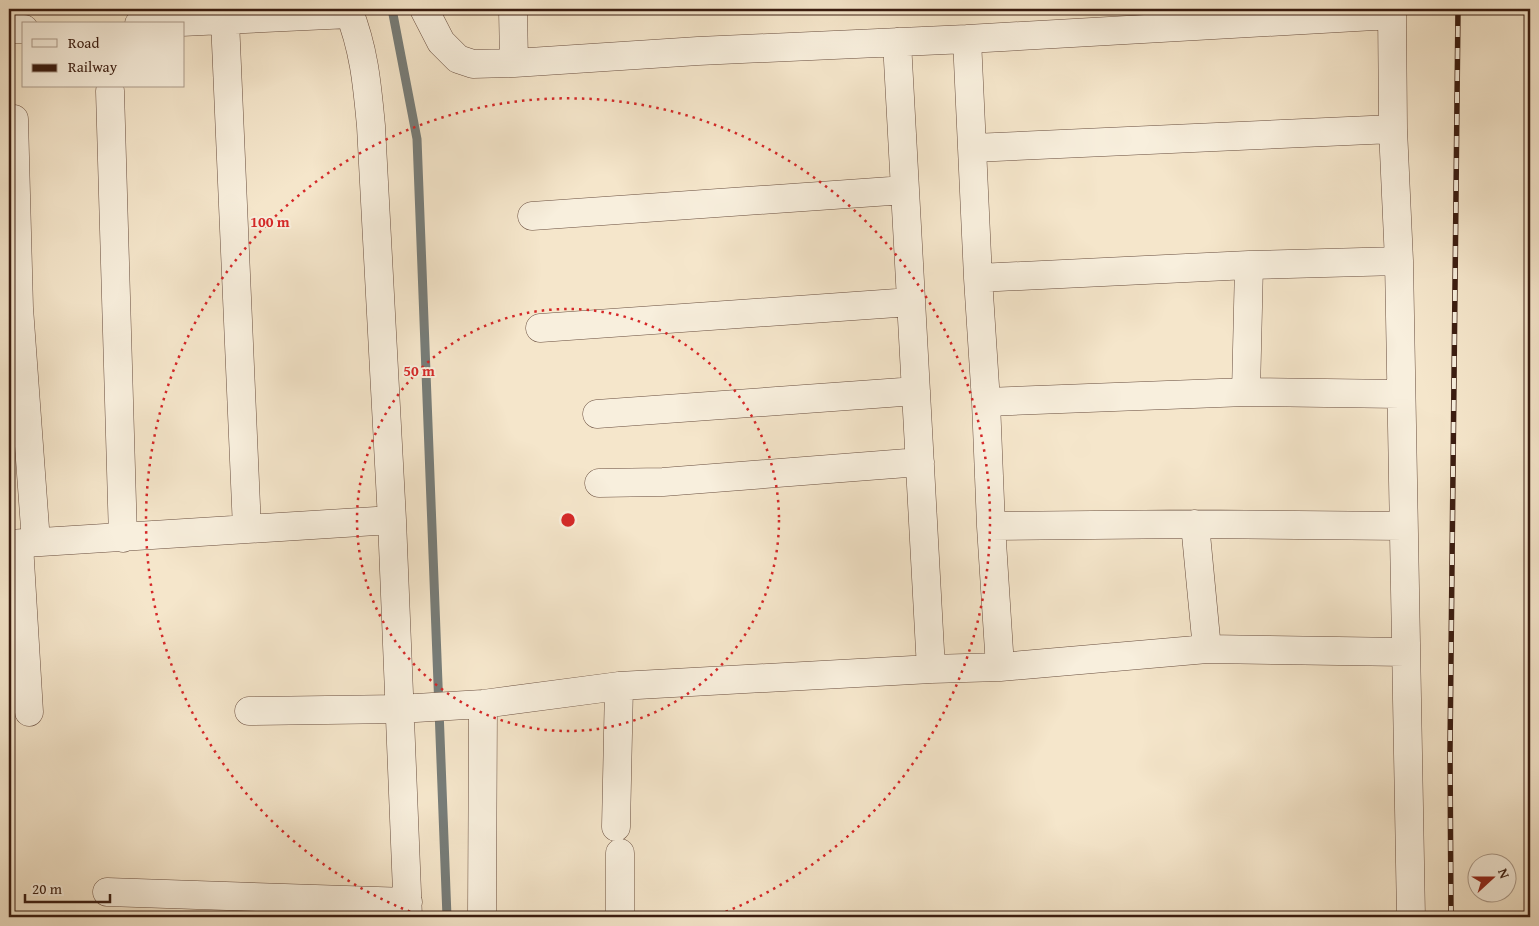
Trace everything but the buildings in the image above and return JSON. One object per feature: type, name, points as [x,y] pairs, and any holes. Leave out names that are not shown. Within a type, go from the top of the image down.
[{"type":"street","points":[[424,9],[441,42],[458,59],[473,64],[698,51],[967,39],[1392,12],[1393,129],[1399,260],[1411,917]]},
{"type":"street","points":[[513,9],[514,63]]},
{"type":"street","points":[[107,892],[408,909],[392,520],[370,126],[366,72],[360,45],[349,11],[182,22]]},
{"type":"street","points":[[225,20],[247,529]]},
{"type":"street","points":[[9,29],[22,29]]},
{"type":"street","points":[[967,39],[991,526],[1000,667]]},
{"type":"street","points":[[897,42],[931,669]]},
{"type":"street","points":[[110,91],[123,538]]},
{"type":"street","points":[[14,119],[14,308],[21,543],[29,712]]},
{"type":"street","points":[[973,148],[1393,129]]},
{"type":"street","points":[[532,216],[905,190]]},
{"type":"street","points":[[978,278],[1249,264],[1399,260]]},
{"type":"street","points":[[1246,392],[1249,264]]},
{"type":"street","points":[[540,328],[911,302]]},
{"type":"street","points":[[596,414],[916,391]]},
{"type":"street","points":[[986,402],[1246,392],[1400,394]]},
{"type":"street","points":[[599,483],[664,482],[920,462]]},
{"type":"street","points":[[21,543],[392,520]]},
{"type":"street","points":[[991,526],[1195,524],[1403,526]]},
{"type":"street","points":[[1195,524],[1207,649]]},
{"type":"street","points":[[249,711],[399,709],[483,704],[619,686],[1000,667],[1207,649],[1406,652]]},
{"type":"street","points":[[616,827],[619,686]]},
{"type":"street","points":[[482,917],[483,704]]},
{"type":"street","points":[[620,853],[620,917]]},
{"type":"waterway","points":[[392,9],[417,139],[447,917]]},
{"type":"railway","points":[[1451,917],[1450,750],[1458,9]]}]
